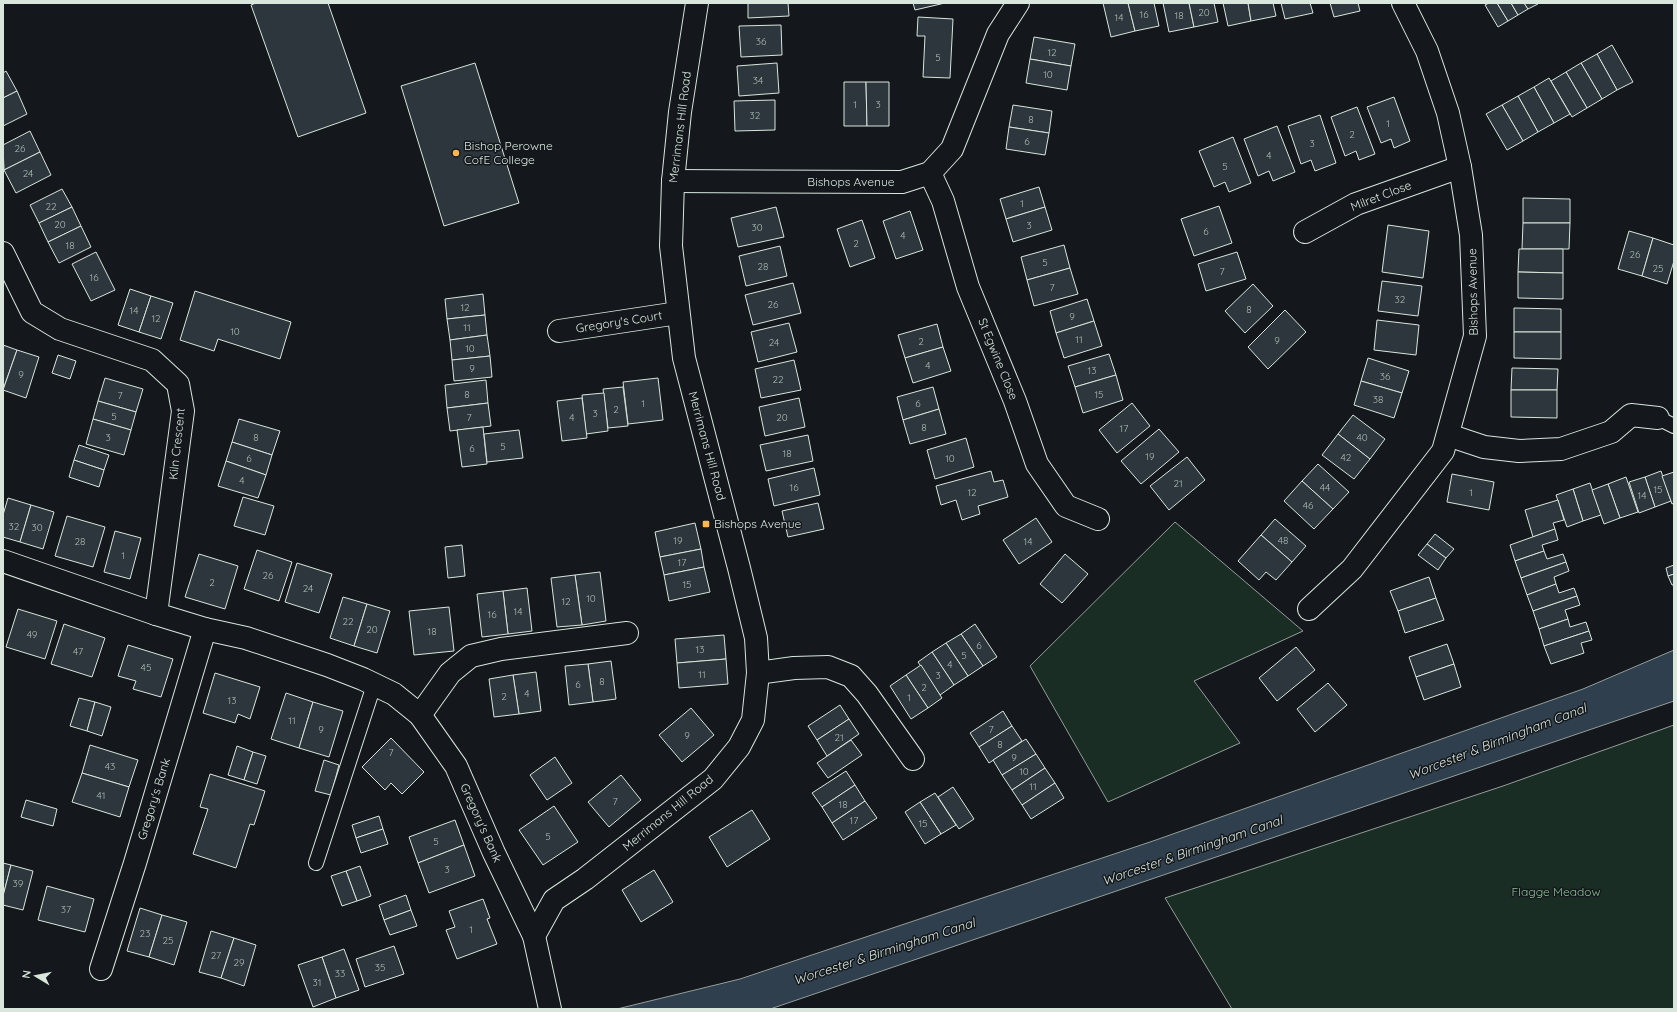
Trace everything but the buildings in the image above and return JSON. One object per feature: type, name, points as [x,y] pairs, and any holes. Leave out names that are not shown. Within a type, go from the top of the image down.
[{"type":"street","name":"Merrimans Hill Road","points":[[534,936],[554,900],[585,879],[712,779],[739,747],[753,720],[758,674],[756,638],[684,358],[671,246],[673,181],[680,112],[698,3]]},
{"type":"street","name":"Bishops Avenue","points":[[673,181],[902,182],[930,173],[952,150],[998,34],[1018,3]]},
{"type":"street","name":"Bishops Avenue","points":[[1309,609],[1352,569],[1443,451],[1475,336],[1471,235],[1460,167],[1448,113],[1427,52],[1403,3]]},
{"type":"street","name":"Milret Close","points":[[1305,232],[1356,204],[1460,167]]},
{"type":"street","name":"St Egwine Close","points":[[930,173],[943,201],[968,287],[1015,401],[1037,464],[1066,506],[1098,519]]},
{"type":"street","name":"Kiln Crescent","points":[[3,253],[32,312],[60,330],[152,360],[178,384],[183,411],[156,614]]},
{"type":"street","name":"Gregory's Court","points":[[559,331],[678,313]]},
{"type":"street","points":[[1448,436],[1491,447],[1518,450],[1561,448],[1611,432],[1631,415],[1666,422]]},
{"type":"street","name":"Gregory's Bank","points":[[3,561],[156,614],[246,638],[327,665],[394,694],[420,715],[456,766],[494,853],[534,936],[548,1002]]},
{"type":"street","name":"Gregory's Bank","points":[[101,969],[135,863],[205,628]]},
{"type":"street","points":[[420,715],[450,673],[471,656],[501,649],[627,633]]},
{"type":"street","points":[[758,674],[794,668],[828,667],[851,676],[867,694],[913,759]]},
{"type":"lane","points":[[316,863],[374,685]]},
{"type":"green space","points":[[1175,522],[1303,631],[1194,681],[1240,743],[1108,802],[1030,666]]},
{"type":"green space","name":"Flagge Meadow","points":[[1674,725],[1674,1009],[1232,1009],[1165,898],[1503,786]]},
{"type":"water","name":"Worcester & Birmingham Canal","points":[[1674,650],[1674,701],[779,1006],[770,1009],[617,1009],[740,979],[1153,841],[1583,689]]},
{"type":"place","name":"Bishop Perowne CofE College","points":[[456,153]]},
{"type":"place","name":"Bishops Avenue","points":[[706,524]]}]
